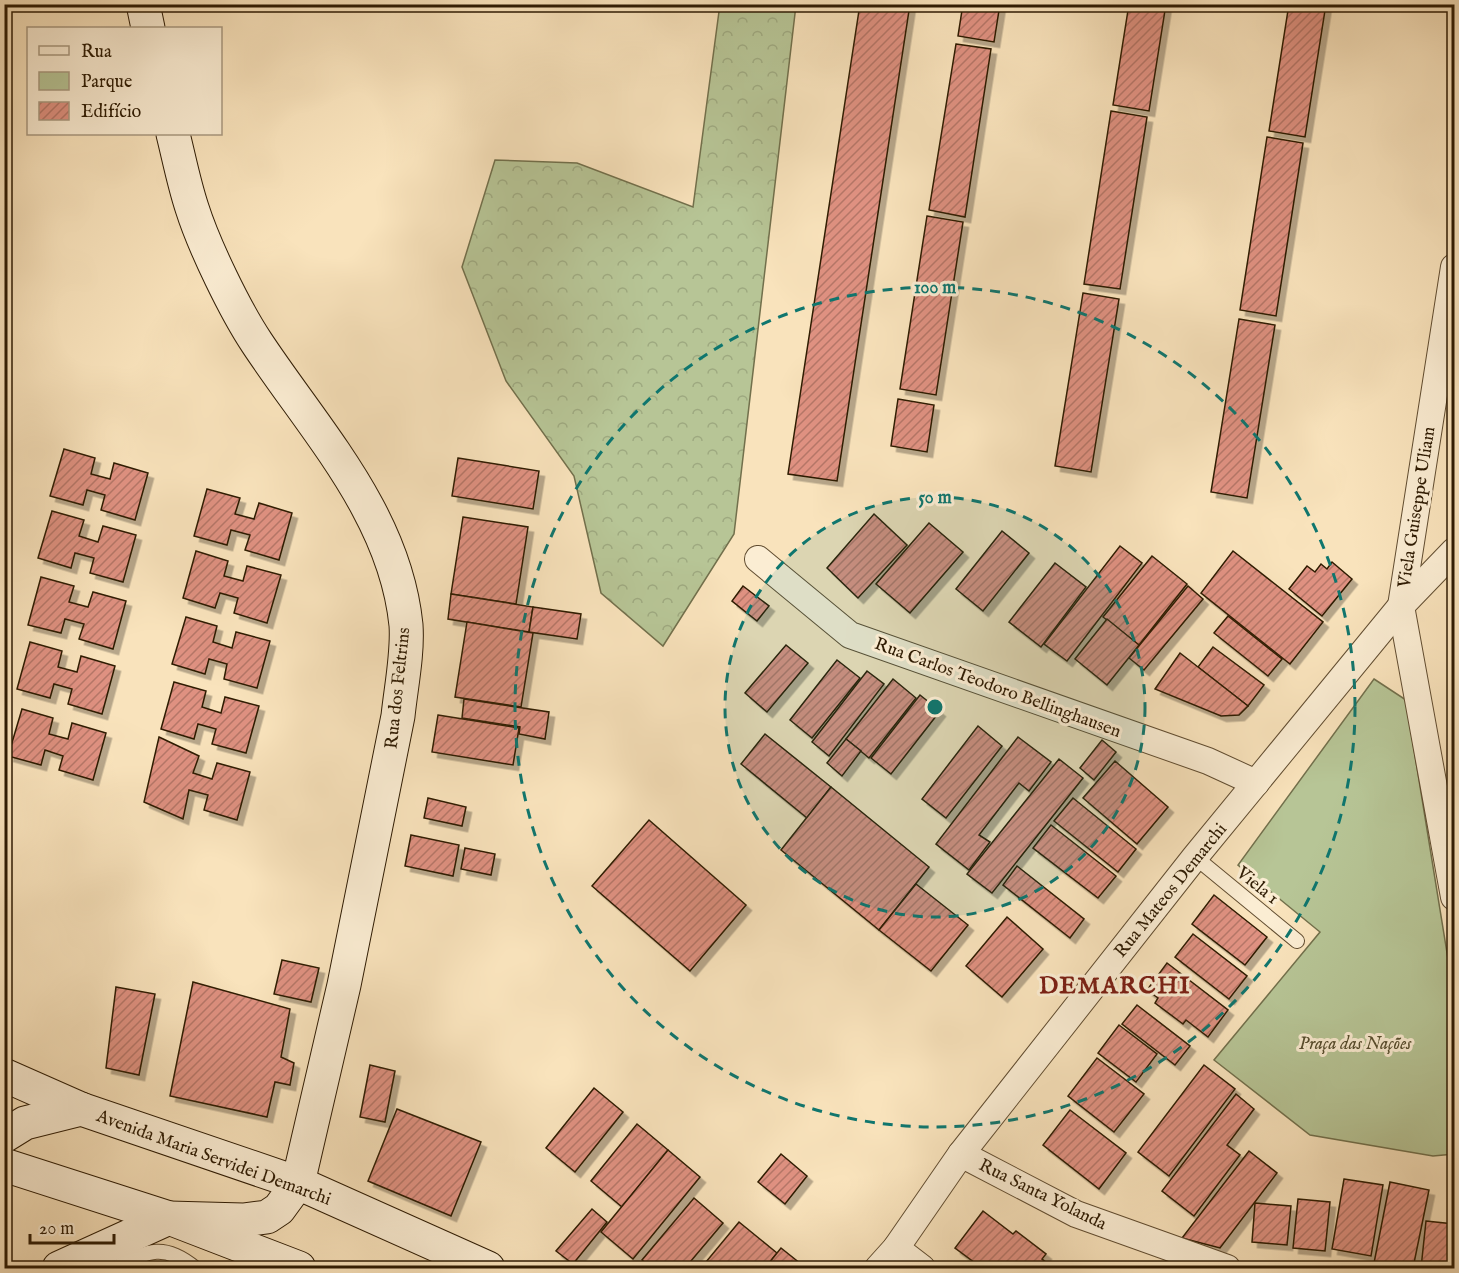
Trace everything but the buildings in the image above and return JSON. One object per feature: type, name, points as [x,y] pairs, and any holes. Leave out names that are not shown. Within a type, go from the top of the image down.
[{"type":"street","points":[[143,4],[148,27]]},
{"type":"street","name":"Rua dos Feltrins","points":[[173,135],[192,209],[218,268],[256,342],[326,440],[384,538],[399,579],[406,627],[398,716],[345,985],[298,1183]]},
{"type":"street","name":"Viela Guiseppe Uliam","points":[[1401,606],[1449,338],[1455,267]]},
{"type":"street","name":"Rua Mateos Demarchi","points":[[878,1269],[896,1248],[961,1154],[1195,857],[1401,606],[1455,551]]},
{"type":"street","name":"Rua Carlos Teodoro Bellinghausen","points":[[758,559],[850,635],[1208,761],[1256,783]]},
{"type":"street","points":[[1401,606],[1455,897]]},
{"type":"street","name":"Avenida Maria Servidei Demarchi","points":[[4,1075],[81,1109],[298,1183],[488,1269]]},
{"type":"street","points":[[4,1136],[25,1123],[81,1109]]},
{"type":"street","name":"Rua Santa Yolanda","points":[[961,1154],[1076,1214],[1227,1269]]},
{"type":"street","points":[[4,1165],[169,1218],[299,1268]]},
{"type":"street","points":[[59,1269],[169,1218],[243,1220],[267,1216],[279,1209],[298,1183]]},
{"type":"street","points":[[896,1248],[921,1269]]},
{"type":"lane","name":"Viela 1","points":[[1195,857],[1297,941]]},
{"type":"lane","points":[[115,1269],[154,1250],[180,1256],[195,1269]]},
{"type":"green space","points":[[720,4],[796,5],[734,534],[663,646],[601,593],[574,476],[506,381],[462,267],[495,160],[577,163],[693,207]]},
{"type":"green space","name":"Praça das Nações","points":[[1374,679],[1406,700],[1454,996],[1454,1154],[1433,1156],[1310,1135],[1214,1060],[1320,932],[1238,865]]},
{"type":"district","name":"DEMARCHI","points":[[1115,985]]}]
